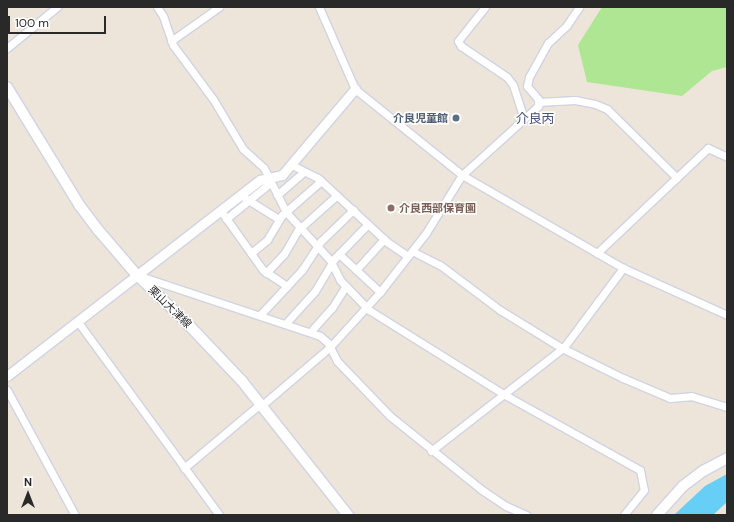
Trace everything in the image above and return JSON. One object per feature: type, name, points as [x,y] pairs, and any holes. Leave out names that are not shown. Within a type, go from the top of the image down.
[{"type":"main road","name":"栗山大津線","points":[[7,87],[80,206],[136,274],[185,321],[260,405],[348,515]]},
{"type":"main road","points":[[656,515],[683,486],[703,471],[727,458]]},
{"type":"street","points":[[7,48],[57,7]]},
{"type":"street","points":[[157,7],[163,16],[171,41],[213,99],[247,156],[264,168],[286,212],[318,245],[346,286],[367,306],[369,310],[503,394],[640,470],[644,490],[624,515]]},
{"type":"street","points":[[171,41],[219,7]]},
{"type":"street","points":[[319,7],[355,89],[462,175],[623,268],[727,315]]},
{"type":"street","points":[[485,7],[458,42],[461,46],[507,77],[513,85],[524,118]]},
{"type":"street","points":[[538,102],[527,86],[529,77],[548,43],[567,25],[579,7]]},
{"type":"street","points":[[7,376],[78,322],[136,274],[223,215],[245,197],[260,180],[269,180],[282,175],[355,89]]},
{"type":"street","points":[[538,102],[575,100],[595,104],[607,109],[677,178]]},
{"type":"street","points":[[184,468],[330,347],[380,292],[410,253],[448,200],[462,175],[538,106],[538,102]]},
{"type":"street","points":[[597,253],[708,148],[727,157]]},
{"type":"street","points":[[292,165],[321,181],[384,239],[410,253],[440,265],[500,310],[562,348],[656,393],[670,398],[691,396],[727,407]]},
{"type":"street","points":[[278,195],[303,172]]},
{"type":"street","points":[[251,253],[267,240],[279,219],[321,181]]},
{"type":"street","points":[[266,272],[284,254],[301,227],[337,195]]},
{"type":"street","points":[[245,197],[279,219]]},
{"type":"street","points":[[260,314],[302,270],[318,245],[353,210]]},
{"type":"street","points":[[223,215],[266,272],[287,286]]},
{"type":"street","points":[[286,323],[315,291],[339,254],[368,224]]},
{"type":"street","points":[[356,270],[384,239]]},
{"type":"street","points":[[339,254],[380,292]]},
{"type":"street","points":[[432,451],[562,348],[623,268]]},
{"type":"street","points":[[136,274],[310,331],[326,341],[337,361],[359,385],[432,451],[482,490],[506,506],[526,515]]},
{"type":"street","points":[[310,331],[332,308],[346,286]]},
{"type":"street","points":[[78,322],[218,515]]},
{"type":"street","points":[[7,390],[75,515]]},
{"type":"green space","points":[[602,7],[727,7],[727,67],[712,71],[682,96],[587,82],[578,45]]},
{"type":"water","points":[[727,474],[727,502],[713,515],[674,515],[705,486]]},
{"type":"place","name":"介良児童館","points":[[456,118]]},
{"type":"place","name":"介良西部保育園","points":[[391,208]]},
{"type":"district","name":"介良丙","points":[[535,119]]}]
